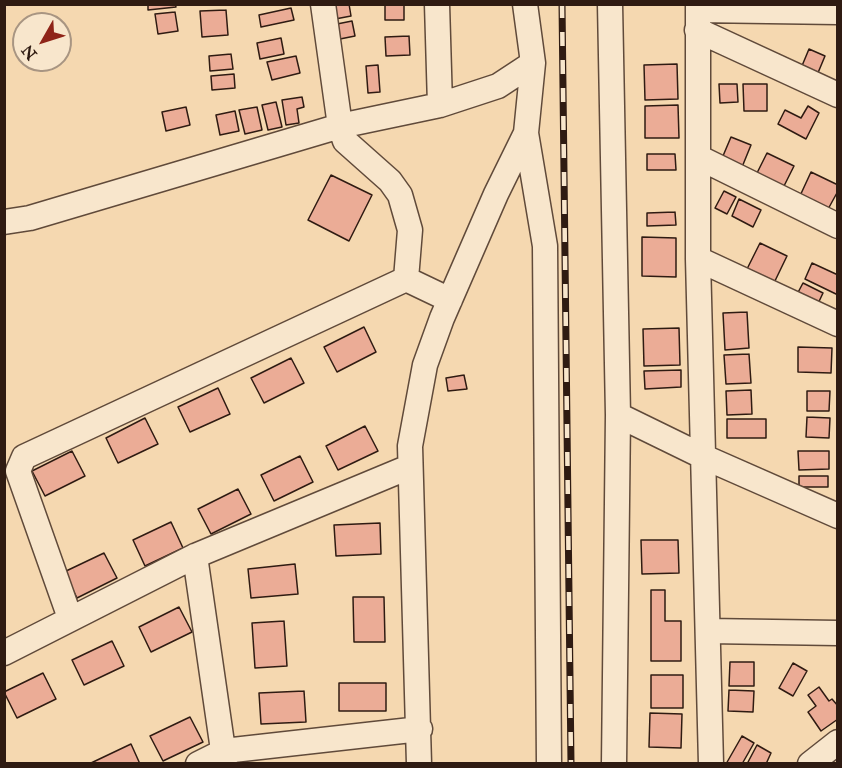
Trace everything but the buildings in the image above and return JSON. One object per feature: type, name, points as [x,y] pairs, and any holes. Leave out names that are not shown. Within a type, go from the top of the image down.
[{"type":"street","points":[[323,4],[340,126],[345,141],[390,181],[400,195],[410,230],[406,279]]},
{"type":"street","points":[[437,4],[440,105]]},
{"type":"street","points":[[525,4],[533,63],[526,133],[545,246],[549,764]]},
{"type":"street","points":[[610,4],[618,415],[614,764]]},
{"type":"street","points":[[698,15],[837,12]]},
{"type":"street","points":[[698,15],[837,95]]},
{"type":"street","points":[[698,15],[698,260],[711,764]]},
{"type":"street","points":[[4,222],[42,214],[340,126],[440,105],[498,86],[533,63]]},
{"type":"street","points":[[419,764],[420,729],[410,446],[425,365],[450,300],[496,194],[526,133]]},
{"type":"street","points":[[698,157],[837,226]]},
{"type":"street","points":[[698,260],[837,324]]},
{"type":"street","points":[[406,279],[450,300]]},
{"type":"street","points":[[69,618],[18,471],[24,457],[406,279]]},
{"type":"street","points":[[618,415],[704,457],[837,516]]},
{"type":"street","points":[[4,653],[195,555],[409,467]]},
{"type":"street","points":[[195,555],[225,757]]},
{"type":"street","points":[[708,631],[837,633]]},
{"type":"street","points":[[198,764],[225,757],[420,729]]},
{"type":"street","points":[[810,764],[837,742]]},
{"type":"railway","points":[[562,4],[571,764]]}]
